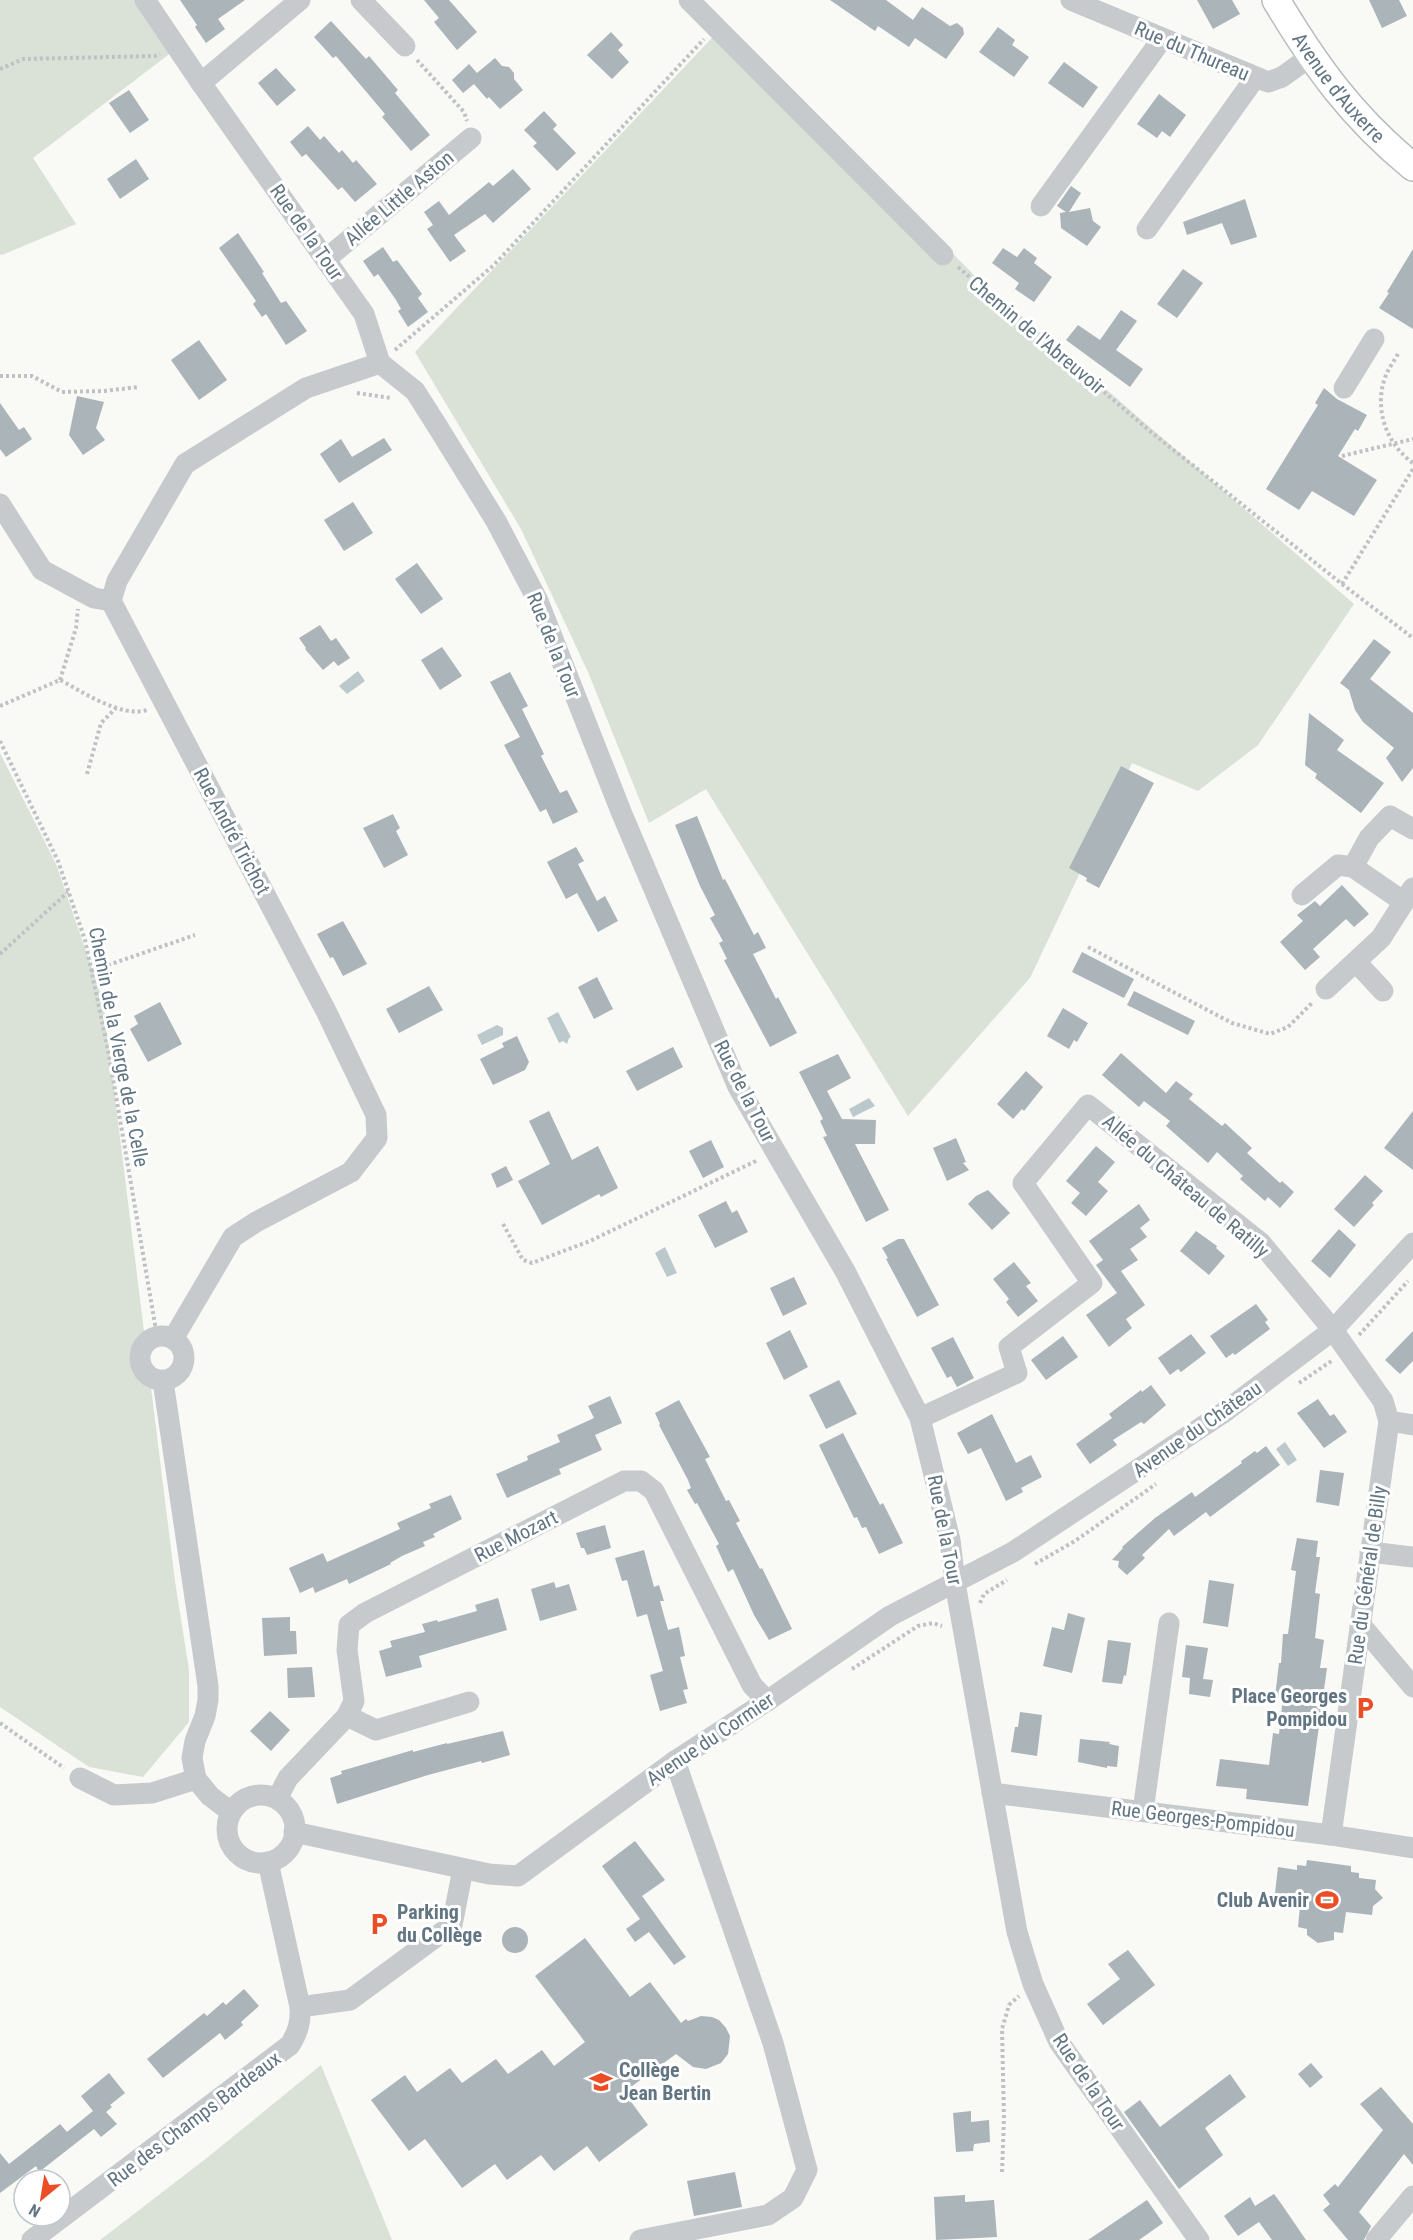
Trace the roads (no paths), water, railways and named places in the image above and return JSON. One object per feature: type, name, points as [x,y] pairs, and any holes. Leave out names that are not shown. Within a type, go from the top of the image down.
[{"type":"main road","name":"Avenue d'Auxerre","points":[[1276,0],[1310,57],[1335,91],[1363,122],[1413,167]]},
{"type":"street","name":"Rue de la Tour","points":[[145,0],[364,314],[380,363],[415,392],[496,521],[538,601],[622,814],[738,1087],[845,1271],[920,1418],[950,1540],[955,1583],[1017,1932],[1033,1984],[1059,2042],[1199,2240]]},
{"type":"street","points":[[201,83],[300,0]]},
{"type":"street","points":[[362,0],[405,46]]},
{"type":"street","points":[[689,0],[943,255]]},
{"type":"street","name":"Rue du Thureau","points":[[1071,0],[1261,80],[1282,77],[1310,57]]},
{"type":"street","points":[[1041,206],[1162,39]]},
{"type":"street","points":[[1147,229],[1261,80]]},
{"type":"street","name":"Allée Little Aston","points":[[326,259],[471,138]]},
{"type":"street","points":[[1344,388],[1374,339]]},
{"type":"street","points":[[0,504],[42,570],[94,598],[111,601],[117,581],[185,464],[306,388],[380,363]]},
{"type":"street","name":"Rue André Trichot","points":[[111,601],[326,1011],[376,1115],[378,1127],[377,1138],[351,1172],[256,1222],[233,1237],[165,1338]]},
{"type":"street","points":[[1353,867],[1369,838],[1390,816],[1413,829]]},
{"type":"street","points":[[1302,895],[1338,866],[1353,867],[1408,895],[1381,938],[1326,989]]},
{"type":"street","points":[[1356,962],[1383,991]]},
{"type":"street","name":"Allée du Château de Ratilly","points":[[920,1418],[1017,1373],[1009,1347],[1092,1283],[1023,1183],[1088,1105],[1261,1243],[1333,1330]]},
{"type":"street","name":"Avenue du Château","points":[[955,1583],[1013,1552],[1223,1413],[1333,1330],[1413,1243]]},
{"type":"street","points":[[1333,1330],[1383,1401],[1389,1421],[1413,1425]]},
{"type":"street","points":[[165,1338],[183,1351],[184,1359],[178,1374],[163,1380],[150,1377],[144,1371],[140,1358],[145,1344],[165,1338]]},
{"type":"street","points":[[163,1380],[208,1686],[205,1716],[195,1741],[192,1758],[196,1779],[210,1796],[231,1812]]},
{"type":"street","name":"Rue du Général de Billy","points":[[1331,1835],[1389,1421]]},
{"type":"street","name":"Rue Mozart","points":[[347,1716],[354,1701],[347,1650],[349,1625],[365,1613],[624,1482],[641,1481],[654,1491],[752,1685],[767,1701]]},
{"type":"street","points":[[1370,1552],[1413,1557]]},
{"type":"street","name":"Avenue du Cormier","points":[[294,1832],[463,1869],[518,1876],[675,1761],[896,1612],[955,1583]]},
{"type":"street","points":[[1143,1811],[1169,1623]]},
{"type":"street","points":[[1360,1624],[1413,1687]]},
{"type":"street","points":[[276,1799],[288,1778],[347,1716],[376,1730],[469,1702]]},
{"type":"street","points":[[640,2240],[768,2215],[794,2198],[807,2170],[772,2043],[675,1761]]},
{"type":"street","points":[[80,1778],[114,1795],[152,1793],[196,1779]]},
{"type":"street","name":"Rue Georges-Pompidou","points":[[992,1793],[1331,1835],[1413,1848]]},
{"type":"street","points":[[257,1795],[276,1799],[291,1814],[294,1832],[292,1842],[278,1858],[268,1862],[257,1863],[246,1860],[230,1844],[227,1822],[231,1812],[247,1798],[257,1795]]},
{"type":"street","name":"Rue des Champs Bardeaux","points":[[32,2240],[280,2054],[297,2035],[300,2007],[268,1862]]},
{"type":"street","points":[[300,2007],[350,2000],[452,1925],[463,1869]]},
{"type":"street","points":[[1377,2240],[1413,2196]]},
{"type":"place","name":"Place Georges Pompidou","points":[[1365,1708]]},
{"type":"place","name":"Club Avenir","points":[[1327,1900]]},
{"type":"place","name":"Parking du Collège","points":[[379,1924]]},
{"type":"place","name":"Collège Jean Bertin","points":[[601,2082]]}]
